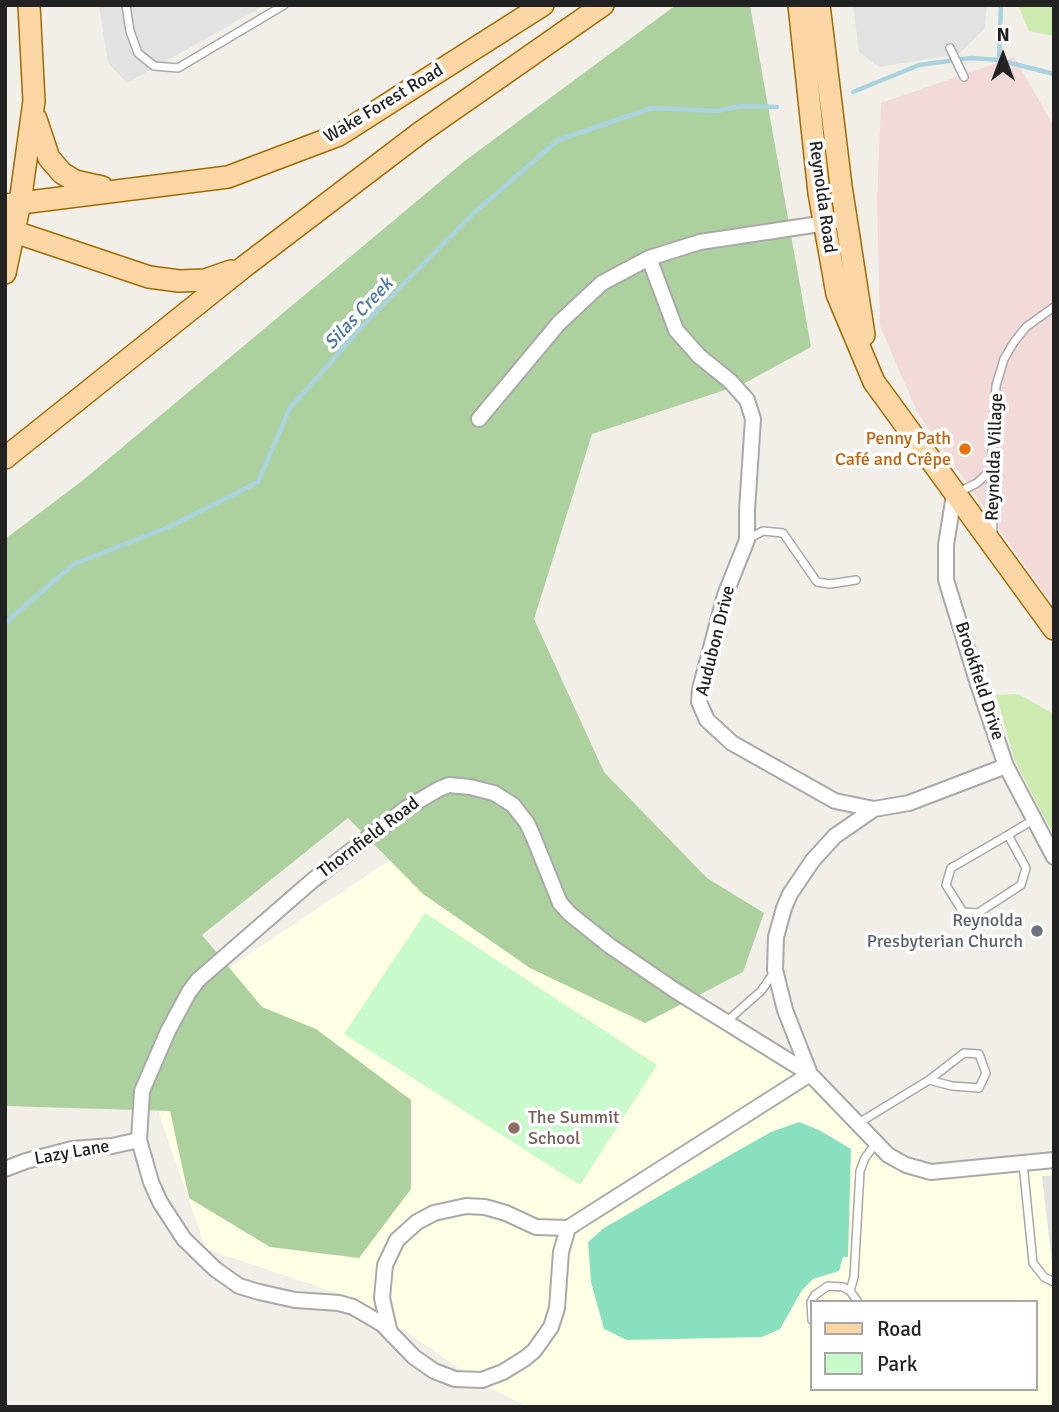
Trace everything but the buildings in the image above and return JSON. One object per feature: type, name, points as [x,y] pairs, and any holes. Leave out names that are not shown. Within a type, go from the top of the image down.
[{"type":"main road","points":[[29,5],[33,108],[49,158],[62,173],[75,181],[121,190]]},
{"type":"main road","name":"Wake Forest Road","points":[[13,204],[228,177],[339,135],[543,5]]},
{"type":"main road","points":[[5,458],[245,266],[421,132],[603,5]]},
{"type":"main road","name":"Reynolda Road","points":[[799,5],[819,193],[838,294],[874,382],[1054,629]]},
{"type":"main road","name":"Reynolda Road","points":[[819,5],[846,220],[874,382]]},
{"type":"main road","points":[[824,40],[828,5]]},
{"type":"main road","points":[[5,273],[13,204],[33,108]]},
{"type":"main road","points":[[10,229],[149,276],[179,281],[205,280],[245,266]]},
{"type":"street","points":[[479,419],[559,323],[602,283],[649,258],[700,242],[846,220]]},
{"type":"street","points":[[649,258],[676,330],[699,356],[730,381],[747,400],[753,419],[747,540]]},
{"type":"street","name":"Brookfield Drive","points":[[954,495],[946,545],[946,580],[1006,766],[1054,857]]},
{"type":"street","name":"Audubon Drive","points":[[747,540],[725,595],[700,689],[699,702],[707,720],[732,743],[835,801],[874,809]]},
{"type":"street","points":[[1006,766],[909,803],[874,809],[824,846],[790,894],[776,937],[775,970],[785,1010],[810,1074],[888,1155],[906,1165],[931,1172],[1054,1160]]},
{"type":"street","name":"Thornfield Road","points":[[568,1228],[561,1252],[557,1308],[551,1327],[534,1351],[514,1366],[482,1380],[447,1377],[414,1357],[375,1319],[352,1307],[339,1303],[295,1300],[259,1292],[239,1286],[215,1269],[184,1239],[160,1202],[151,1182],[139,1140],[142,1091],[168,1031],[198,980],[313,880],[385,824],[424,797],[449,785],[494,793],[513,805],[527,823],[553,890],[570,914],[610,946],[810,1074]]},
{"type":"street","points":[[389,1330],[382,1298],[385,1265],[397,1240],[417,1222],[434,1213],[466,1206],[485,1207],[506,1213],[536,1227],[568,1228],[810,1074]]},
{"type":"street","name":"Lazy Lane","points":[[5,1169],[72,1149],[112,1146],[139,1140]]},
{"type":"lane","points":[[126,5],[130,31],[138,53],[154,66],[178,68],[284,5]]},
{"type":"lane","points":[[950,48],[964,77]]},
{"type":"lane","name":"Reynolda Village","points":[[993,546],[991,470],[996,386],[1004,359],[1026,327],[1054,307]]},
{"type":"lane","points":[[954,495],[977,483],[991,470]]},
{"type":"lane","points":[[747,540],[763,531],[783,533],[817,582],[830,584],[856,580]]},
{"type":"lane","points":[[1008,835],[1026,869],[1021,885],[978,913],[963,912],[946,885],[951,869],[1033,820]]},
{"type":"lane","points":[[726,1022],[761,991],[775,970]]},
{"type":"lane","points":[[857,1124],[929,1080],[964,1053],[978,1055],[986,1073],[978,1088],[929,1080]]},
{"type":"lane","points":[[850,1291],[854,1277],[860,1171],[865,1158],[876,1143]]},
{"type":"lane","points":[[1023,1162],[1033,1263],[1044,1277],[1054,1282]]},
{"type":"lane","points":[[813,1300],[821,1290],[836,1286],[850,1291],[857,1300]]},
{"type":"shaded area","points":[[99,5],[265,5],[127,83],[108,63]]},
{"type":"shaded area","points":[[853,5],[987,5],[985,28],[959,54],[879,67],[859,52]]},
{"type":"shaded area","points":[[1014,57],[1054,126],[1054,607],[917,412],[880,326],[877,200],[881,103]]},
{"type":"shaded area","name":"The Summit School","points":[[449,821],[810,1074],[888,1155],[919,1170],[1054,1160],[1054,1407],[528,1407],[481,1383],[361,1301],[206,1249],[155,1102],[233,965]]},
{"type":"shaded area","points":[[1054,1175],[1054,1271],[1053,1272],[1042,1176]]},
{"type":"green space","points":[[676,5],[750,5],[811,347],[743,384],[592,434],[534,619],[604,772],[707,878],[764,913],[743,972],[645,1023],[530,968],[423,894],[348,818],[202,935],[262,1007],[316,1029],[411,1100],[411,1189],[359,1258],[270,1247],[189,1198],[170,1111],[5,1106],[5,539],[82,481],[466,160]]},
{"type":"green space","points":[[1018,5],[1054,5],[1054,36],[1029,31]]},
{"type":"green space","points":[[1018,694],[1054,714],[1054,836],[1015,761],[996,695]]},
{"type":"green space","points":[[425,913],[657,1065],[580,1185],[344,1034]]},
{"type":"green space","points":[[799,1122],[819,1130],[851,1149],[848,1257],[843,1257],[839,1271],[813,1279],[802,1290],[780,1329],[762,1337],[627,1340],[604,1329],[591,1282],[588,1242],[604,1228],[732,1154],[771,1132]]},
{"type":"waterway","points":[[999,60],[1001,5]]},
{"type":"waterway","name":"Silas Creek","points":[[853,92],[919,65],[971,58],[999,60],[1054,74]]},
{"type":"waterway","name":"Silas Creek","points":[[5,623],[74,564],[169,527],[258,482],[290,408],[370,318],[474,213],[558,140],[652,108],[717,111],[741,106],[777,107]]},
{"type":"place","name":"Penny Path Café and Crêpe","points":[[965,449]]},
{"type":"place","name":"Reynolda Presbyterian Church","points":[[1037,931]]},
{"type":"place","name":"The Summit School","points":[[514,1128]]}]
